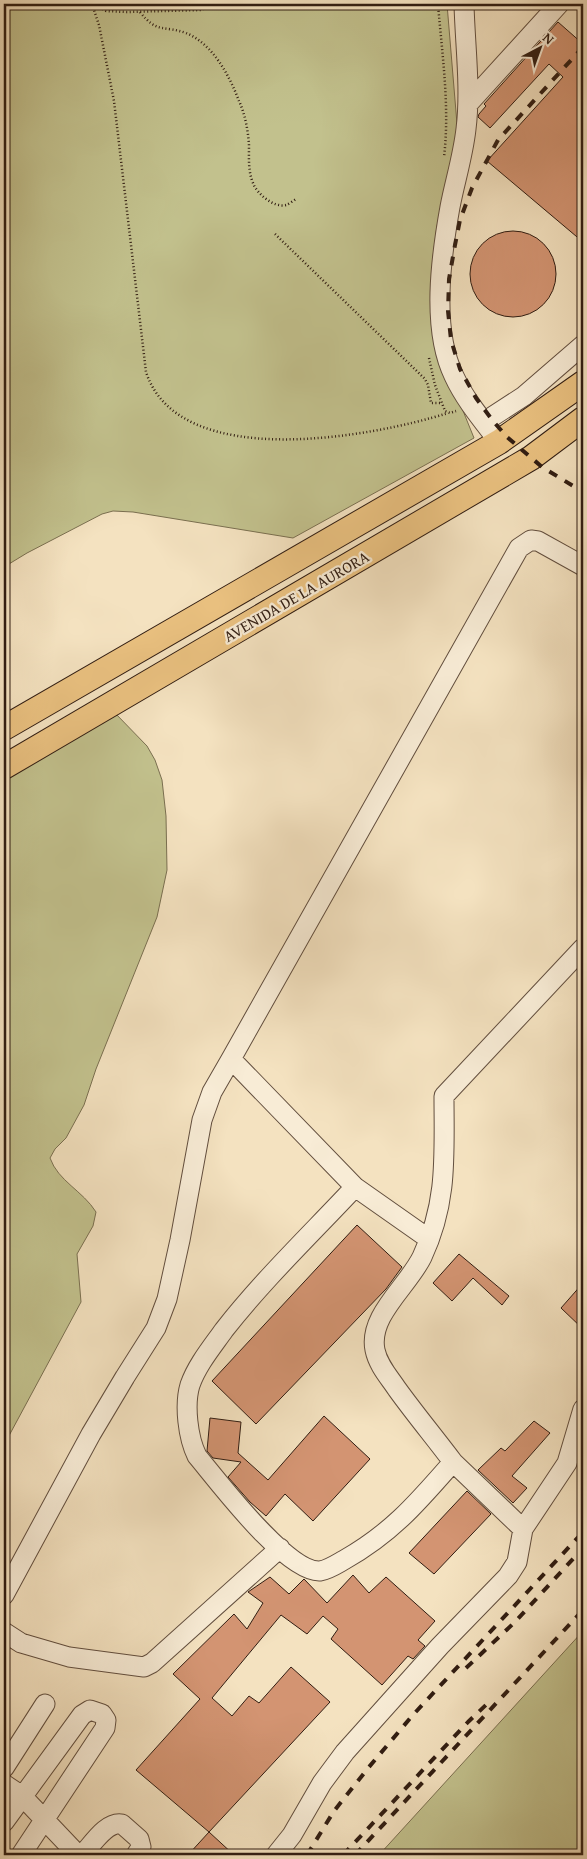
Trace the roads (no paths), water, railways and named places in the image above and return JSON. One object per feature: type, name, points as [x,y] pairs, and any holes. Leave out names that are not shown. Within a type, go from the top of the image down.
[{"type":"main road","name":"AVENIDA DE LA AURORA","points":[[4,728],[499,442],[583,383]]},
{"type":"main road","name":"AVENIDA DE LA AURORA","points":[[4,767],[531,458],[583,419]]},
{"type":"lane","points":[[464,4],[468,104],[462,155],[444,244],[441,318],[446,357],[453,375],[462,391],[499,442]]},
{"type":"lane","points":[[468,104],[559,4]]},
{"type":"lane","points":[[484,422],[524,396],[583,345]]},
{"type":"lane","points":[[4,1595],[91,1434],[156,1328],[167,1299],[202,1120],[212,1092],[519,548],[531,540],[538,541],[583,566]]},
{"type":"lane","points":[[523,1529],[454,1462],[388,1376],[376,1356],[374,1334],[379,1319],[421,1259],[435,1224],[444,1172],[444,1096],[583,948]]},
{"type":"lane","points":[[231,1059],[355,1187],[429,1239]]},
{"type":"lane","points":[[355,1187],[252,1296],[197,1370],[190,1387],[188,1416],[192,1444],[196,1453],[248,1516],[292,1560],[320,1571],[333,1566],[378,1539],[398,1522],[454,1462]]},
{"type":"lane","points":[[276,1855],[292,1835],[322,1783],[346,1752],[440,1646],[508,1576],[517,1562],[523,1529],[566,1464],[583,1410]]},
{"type":"lane","points":[[4,1632],[21,1643],[69,1657],[144,1667],[152,1663],[280,1548]]},
{"type":"lane","points":[[4,1768],[45,1704]]},
{"type":"lane","points":[[4,1822],[82,1714],[90,1710],[102,1714],[106,1720],[105,1728],[20,1855]]},
{"type":"lane","points":[[4,1784],[22,1796],[80,1855],[108,1826],[118,1823],[122,1824],[141,1842],[141,1847],[136,1855]]},
{"type":"railway","points":[[583,47],[498,140],[472,188],[460,220],[455,245],[449,279],[448,311],[451,340],[460,369],[476,398],[493,421],[507,437],[542,467],[583,492]]},
{"type":"railway","points":[[307,1855],[334,1811],[412,1716],[583,1532]]},
{"type":"railway","points":[[466,1668],[515,1622],[583,1548]]},
{"type":"railway","points":[[355,1855],[583,1610]]},
{"type":"railway","points":[[343,1855],[488,1703]]}]
